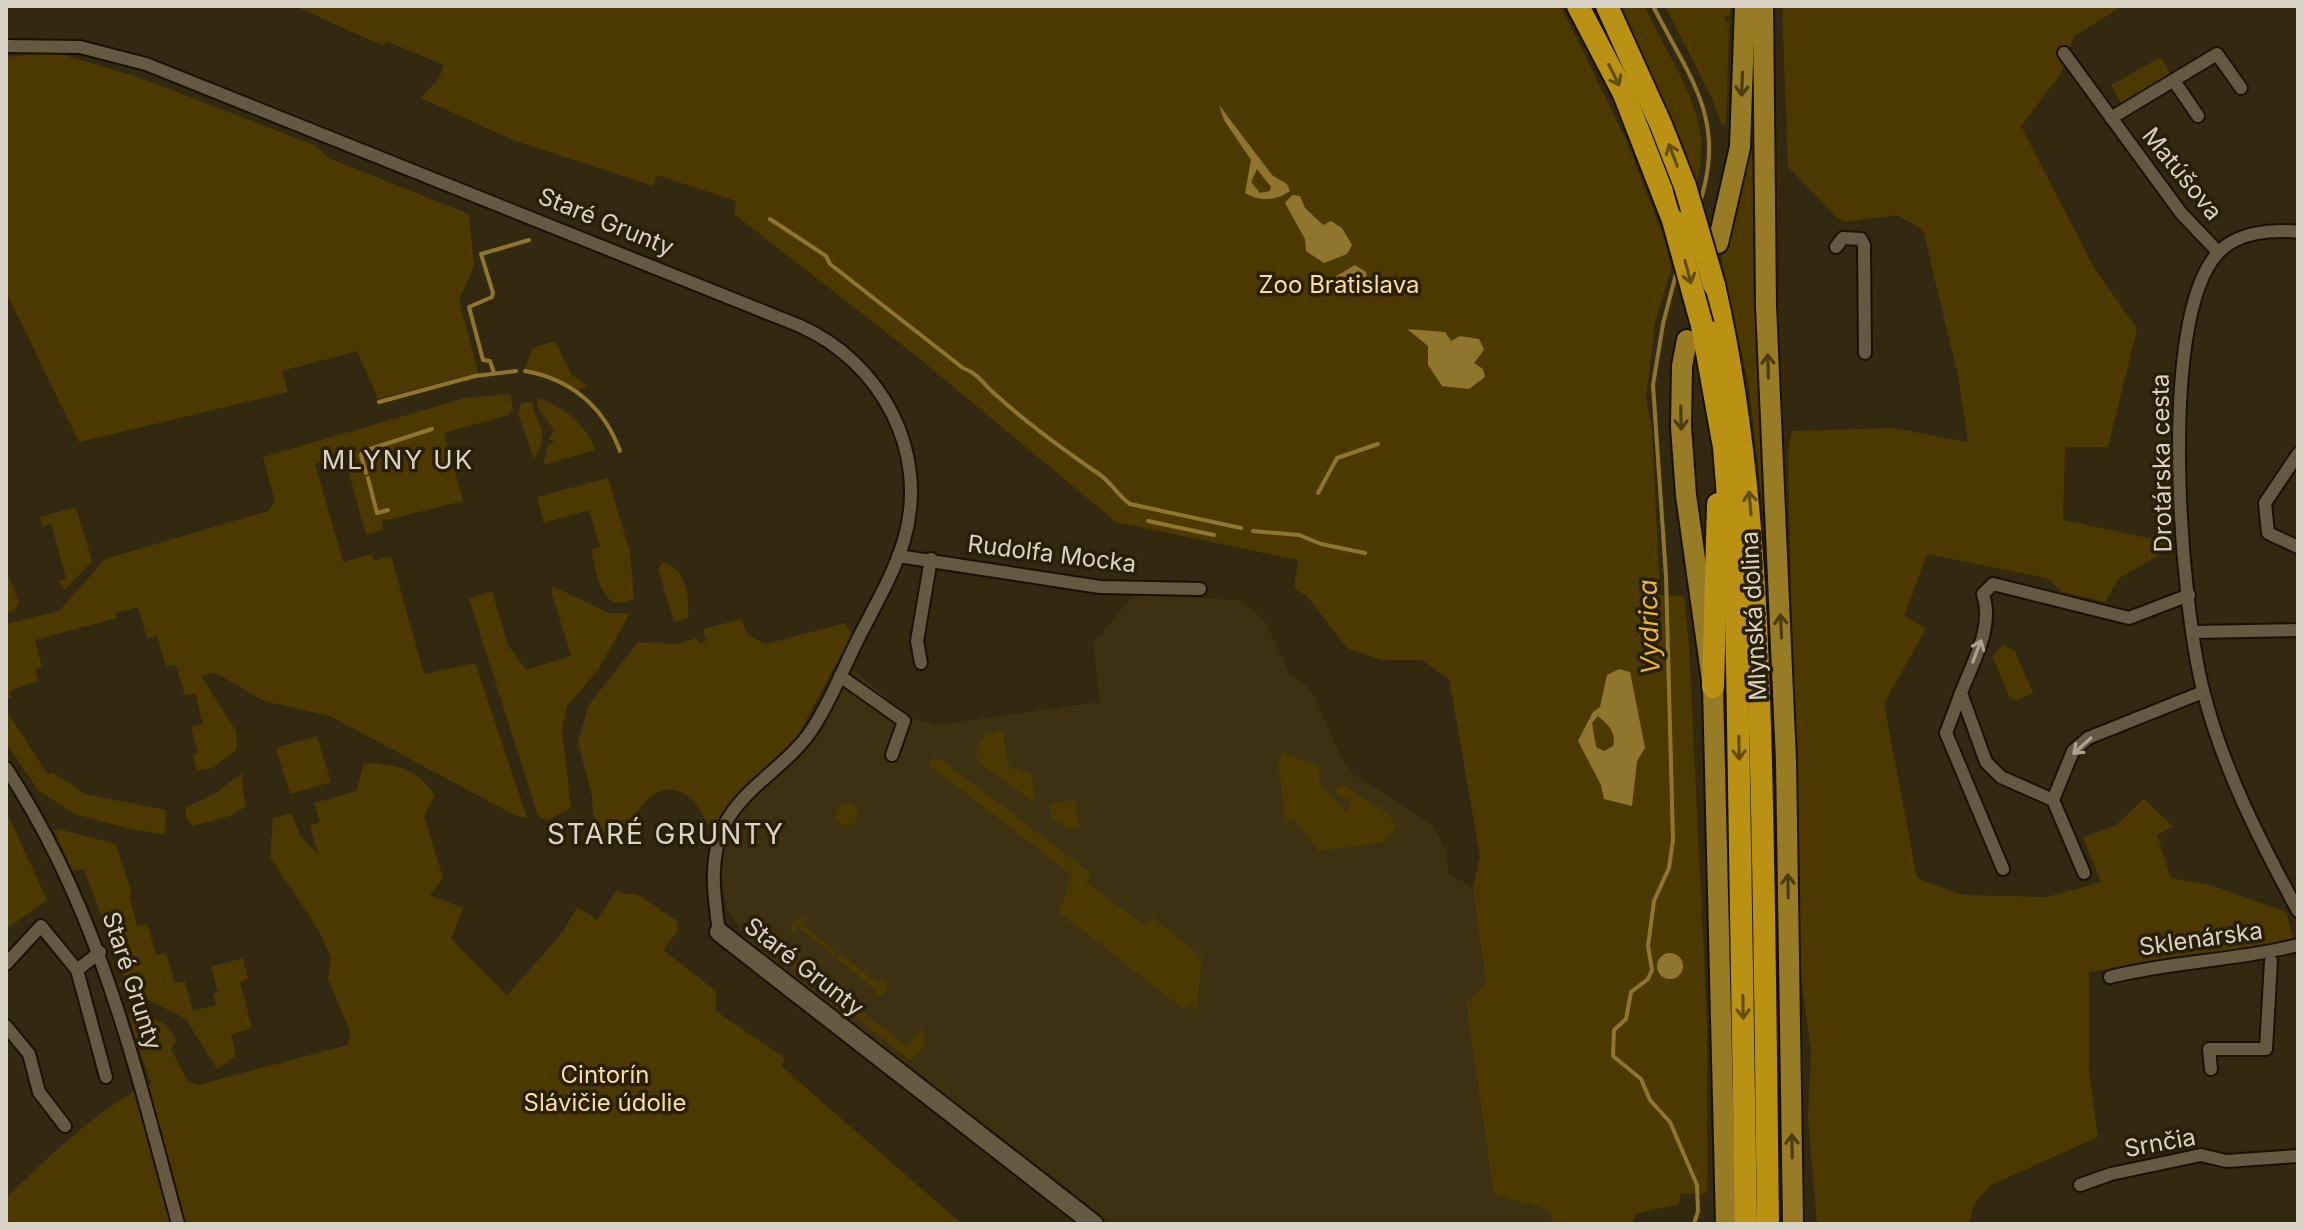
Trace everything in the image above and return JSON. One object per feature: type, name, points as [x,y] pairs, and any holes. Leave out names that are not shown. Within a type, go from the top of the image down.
[{"type":"highway","points":[[1578,6],[1624,94],[1673,220],[1695,333],[1720,418],[1732,514],[1736,597],[1746,1224]]},
{"type":"highway","points":[[1607,6],[1655,110],[1685,186],[1714,285],[1734,375],[1754,548],[1762,790],[1768,1224]]},
{"type":"highway","points":[[1713,687],[1720,418]]},
{"type":"main road","points":[[1718,243],[1740,147],[1745,6]]},
{"type":"main road","name":"Mlynská dolina","points":[[1763,6],[1766,306],[1786,746],[1793,1224]]},
{"type":"main road","name":"Mlynská dolina","points":[[1695,333],[1682,366],[1681,427],[1686,495],[1713,687],[1726,1224]]},
{"type":"street","name":"Staré Grunty","points":[[6,46],[58,44],[123,56],[820,335],[839,347],[865,371],[901,433],[909,469],[910,499],[898,556],[840,676],[804,740],[743,800],[726,824],[714,871],[719,932],[1094,1224]]},
{"type":"street","name":"Matúšova","points":[[2064,53],[2181,213],[2218,252],[2245,236],[2273,231],[2298,232]]},
{"type":"street","points":[[2111,118],[2217,54],[2241,88]]},
{"type":"street","points":[[2174,81],[2198,116]]},
{"type":"street","points":[[1836,247],[1843,238],[1861,239],[1864,245],[1865,353]]},
{"type":"street","name":"Drotárska cesta","points":[[2218,252],[2188,319],[2180,371],[2178,420],[2189,595],[2203,692],[2248,815],[2298,911]]},
{"type":"street","points":[[2298,454],[2265,503],[2268,533],[2298,547]]},
{"type":"street","name":"Rudolfa Mocka","points":[[898,556],[1100,587],[1200,589]]},
{"type":"street","points":[[921,663],[917,641],[931,559]]},
{"type":"street","points":[[2003,869],[1946,733],[1987,625],[1989,611],[1983,594],[1993,584],[2129,618],[2189,595]]},
{"type":"street","points":[[2195,632],[2298,630]]},
{"type":"street","points":[[840,676],[904,721],[901,739],[892,755]]},
{"type":"street","points":[[2053,800],[2073,751],[2088,738],[2203,692]]},
{"type":"street","points":[[1961,693],[1986,762],[2001,777],[2053,800],[2084,873]]},
{"type":"street","name":"Staré Grunty","points":[[6,768],[51,839],[100,952],[178,1224]]},
{"type":"street","points":[[6,964],[41,926],[77,970],[106,1077]]},
{"type":"street","name":"Sklenárska","points":[[2110,977],[2151,967],[2262,954],[2298,945]]},
{"type":"street","points":[[77,970],[100,952]]},
{"type":"street","name":"Sklenárska","points":[[2211,1069],[2209,1049],[2266,1049],[2271,961]]},
{"type":"street","points":[[6,1026],[29,1054],[39,1092],[65,1126]]},
{"type":"street","name":"Srnčia","points":[[2080,1185],[2111,1174],[2201,1155],[2226,1161],[2298,1156]]},
{"type":"shaded area","points":[[1219,105],[1272,175],[1287,184],[1290,191],[1268,199],[1245,193],[1251,160],[1224,120]],"holes":[[[1257,169],[1271,187],[1270,191],[1260,193],[1251,182]]]},
{"type":"shaded area","points":[[1292,195],[1300,196],[1305,208],[1323,225],[1331,221],[1342,228],[1352,245],[1347,254],[1324,263],[1306,251],[1305,239],[1285,203]]},
{"type":"shaded area","points":[[1355,265],[1366,272],[1367,279],[1360,292],[1351,295],[1335,277]]},
{"type":"shaded area","points":[[1407,329],[1445,332],[1451,341],[1460,336],[1479,339],[1484,350],[1474,363],[1483,369],[1485,377],[1469,389],[1442,386],[1428,365],[1428,346]]},
{"type":"shaded area","points":[[1133,595],[1240,600],[1254,610],[1266,623],[1289,673],[1305,684],[1315,698],[1341,757],[1353,774],[1433,825],[1446,851],[1449,875],[1473,887],[1574,1224],[1109,1224],[749,942],[727,909],[720,869],[726,835],[740,811],[812,740],[852,669],[911,718],[935,725],[1100,702],[1093,644]]},
{"type":"shaded area","points":[[1619,669],[1630,672],[1645,748],[1637,761],[1632,806],[1604,799],[1601,785],[1578,741],[1593,712],[1600,707],[1607,675]],"holes":[[[1598,716],[1614,737],[1613,746],[1604,751],[1596,747],[1592,723]]]},
{"type":"shaded area","points":[[1670,953],[1679,957],[1683,966],[1679,975],[1670,979],[1661,975],[1657,966],[1661,957]]},
{"type":"green space","name":"Zoo Bratislava","points":[[295,6],[1561,6],[1627,142],[1665,241],[1671,268],[1655,324],[1646,398],[1652,430],[1660,595],[1684,596],[1689,646],[1707,1022],[1707,1193],[1680,1194],[1679,1204],[1635,1214],[1633,1224],[1554,1224],[1547,1209],[1494,1195],[1466,1003],[1486,984],[1473,887],[1480,856],[1449,679],[1422,660],[1382,660],[1347,648],[1306,595],[1294,589],[1298,560],[1116,522],[914,354],[734,214],[736,201],[657,175],[653,186],[513,140],[421,98],[439,78],[444,65],[388,42],[383,45],[372,41]]},
{"type":"green space","points":[[1621,6],[1645,6],[1688,91],[1700,135],[1701,158],[1697,182]]},
{"type":"green space","points":[[1665,6],[1730,6],[1730,16],[1725,16],[1725,22],[1729,23],[1726,125],[1721,124],[1712,98]]},
{"type":"green space","points":[[1753,6],[1765,526],[1749,386],[1721,259],[1741,192],[1749,143]]},
{"type":"green space","points":[[1782,6],[2123,6],[2074,36],[2060,75],[2021,126],[2093,266],[2137,329],[2108,447],[2065,447],[2063,520],[2177,544],[2118,579],[2105,602],[2063,592],[2047,578],[1927,554],[1904,616],[1926,628],[1884,704],[1917,878],[1962,895],[2047,897],[2101,882],[2083,837],[2115,826],[2144,799],[2173,827],[2157,835],[2171,878],[2211,885],[2286,912],[2294,941],[2089,972],[2089,1072],[2098,1137],[1991,1185],[1974,1204],[1969,1224],[1817,1224],[1808,1118],[1811,1050],[1798,955],[1788,450],[1792,431],[1893,428],[1968,442],[1958,376],[1923,230],[1897,215],[1845,222],[1836,217],[1788,167]]},
{"type":"green space","points":[[54,52],[141,78],[316,146],[328,158],[469,214],[474,266],[459,300],[478,373],[378,399],[357,351],[282,371],[288,392],[79,442],[6,292],[6,57]]},
{"type":"green space","points":[[2161,57],[2173,78],[2123,106],[2111,85]]},
{"type":"green space","points":[[555,341],[572,375],[587,386],[578,390],[555,377],[525,369],[532,348]]},
{"type":"green space","points":[[510,394],[513,409],[508,415],[444,433],[463,501],[382,521],[383,530],[366,535],[344,455],[315,464],[343,562],[372,554],[374,561],[391,556],[424,674],[475,663],[527,818],[514,815],[330,716],[264,701],[214,672],[201,676],[236,731],[237,749],[213,768],[197,771],[193,755],[198,753],[191,727],[203,724],[195,693],[185,696],[176,665],[166,667],[157,636],[147,638],[138,607],[116,613],[117,618],[35,640],[42,667],[35,669],[38,681],[9,691],[12,698],[6,698],[6,624],[59,611],[105,559],[268,511],[275,502],[263,457],[465,398]]},
{"type":"green space","points":[[537,398],[556,406],[580,424],[595,450],[543,465],[548,445],[554,443],[549,439],[554,430],[538,408]]},
{"type":"green space","points":[[532,401],[542,435],[534,459],[518,414],[521,404]]},
{"type":"green space","points":[[608,478],[630,552],[634,598],[623,602],[614,602],[602,590],[591,550],[600,547],[589,510],[544,523],[537,497]]},
{"type":"green space","points":[[76,507],[92,561],[65,590],[58,581],[66,578],[51,524],[43,526],[40,517]]},
{"type":"green space","points":[[663,562],[671,565],[682,577],[687,593],[688,618],[674,622],[658,569]]},
{"type":"green space","points":[[6,569],[19,603],[14,611],[6,613]]},
{"type":"green space","points":[[554,587],[609,613],[630,613],[598,670],[567,706],[562,729],[571,808],[547,820],[538,816],[469,599],[492,591],[508,645],[526,670],[571,656],[551,590]]},
{"type":"green space","points":[[741,619],[747,634],[765,644],[845,623],[852,634],[795,741],[730,805],[714,836],[689,797],[668,790],[658,792],[643,804],[629,833],[608,840],[593,815],[592,795],[578,743],[588,706],[638,642],[678,644],[697,638],[699,643],[706,641],[703,629]]},
{"type":"green space","points":[[2003,645],[2015,651],[2033,693],[2016,701],[2010,698],[1992,656]]},
{"type":"green space","points":[[6,710],[48,775],[53,772],[85,794],[166,810],[165,834],[134,830],[75,814],[39,791],[6,743]]},
{"type":"green space","points":[[1003,731],[1009,769],[1017,768],[1032,775],[1035,799],[1029,799],[981,764],[974,752],[986,734]]},
{"type":"green space","points":[[317,736],[331,782],[290,794],[276,748]]},
{"type":"green space","points":[[1283,752],[1319,767],[1321,785],[1346,812],[1351,801],[1334,790],[1342,784],[1387,813],[1396,826],[1385,842],[1318,851],[1299,824],[1285,818],[1278,763]]},
{"type":"green space","points":[[939,758],[1091,873],[1087,883],[1145,925],[1153,918],[1202,957],[1197,1011],[1188,1004],[1183,1009],[1059,912],[1072,875],[930,766],[930,760]]},
{"type":"green space","name":"Cintorín Slávičie údolie","points":[[364,763],[386,765],[413,773],[435,795],[424,816],[443,878],[430,895],[463,908],[451,939],[507,995],[563,932],[577,907],[597,920],[617,890],[637,894],[676,920],[678,931],[663,950],[716,991],[716,1011],[785,1058],[781,1066],[962,1224],[6,1224],[6,1198],[94,1118],[151,1084],[128,1015],[135,1008],[166,1025],[176,1040],[171,1049],[188,1082],[198,1085],[348,1045],[350,1031],[328,979],[331,957],[318,929],[270,857],[273,818],[291,813],[301,837],[318,854],[310,825],[320,822],[314,803],[356,791]]},
{"type":"green space","points":[[242,773],[245,807],[230,816],[192,826],[186,817],[186,807],[214,794]]},
{"type":"green space","points":[[1075,800],[1079,827],[1067,829],[1051,817],[1050,803]]},
{"type":"green space","points":[[847,803],[858,814],[847,825],[836,814]]},
{"type":"green space","points":[[6,811],[47,900],[6,929]]},
{"type":"green space","points":[[58,829],[116,844],[132,894],[129,895],[137,926],[147,924],[156,955],[166,952],[175,983],[185,981],[193,1011],[216,1005],[213,994],[218,992],[211,967],[243,958],[248,979],[240,982],[252,1028],[231,1034],[236,1056],[217,1069],[186,1019],[117,984],[126,981],[84,869],[73,871],[54,831]]},
{"type":"green space","points":[[797,918],[805,918],[801,924],[835,951],[833,954],[798,927],[792,933],[792,924]]},
{"type":"green space","points":[[769,940],[907,1046],[922,1027],[925,1046],[910,1060],[765,947]]},
{"type":"green space","points":[[840,954],[878,983],[882,978],[888,986],[882,996],[873,997],[877,990],[837,959]]},
{"type":"waterway","name":"Vydrica","points":[[1653,6],[1691,79],[1707,124],[1707,175],[1699,205]]},
{"type":"waterway","points":[[770,219],[826,256],[830,264],[969,370],[1033,426],[1104,478],[1130,504],[1241,528]]},
{"type":"waterway","points":[[494,373],[490,361],[483,360],[469,307],[492,297],[493,293],[481,254],[529,240]]},
{"type":"waterway","name":"Vydrica","points":[[1677,270],[1663,324],[1653,385],[1666,576],[1673,840],[1669,868],[1654,901],[1648,946],[1652,970],[1648,979],[1631,992],[1626,1019],[1614,1030],[1613,1056],[1641,1079],[1650,1100],[1670,1122],[1697,1185],[1698,1211],[1694,1224]]},
{"type":"waterway","points":[[379,402],[475,376],[516,371]]},
{"type":"waterway","points":[[525,371],[557,381],[584,398],[605,421],[620,451]]},
{"type":"waterway","points":[[366,473],[361,455],[364,451],[432,429]]},
{"type":"waterway","points":[[1318,493],[1337,458],[1378,444]]},
{"type":"waterway","points":[[368,478],[377,513],[388,510]]},
{"type":"waterway","points":[[1148,521],[1214,535]]},
{"type":"waterway","points":[[1253,531],[1299,535],[1321,544],[1365,553]]},
{"type":"district","name":"MLYNY UK","points":[[398,460]]},
{"type":"district","name":"STARÉ GRUNTY","points":[[666,834]]}]
